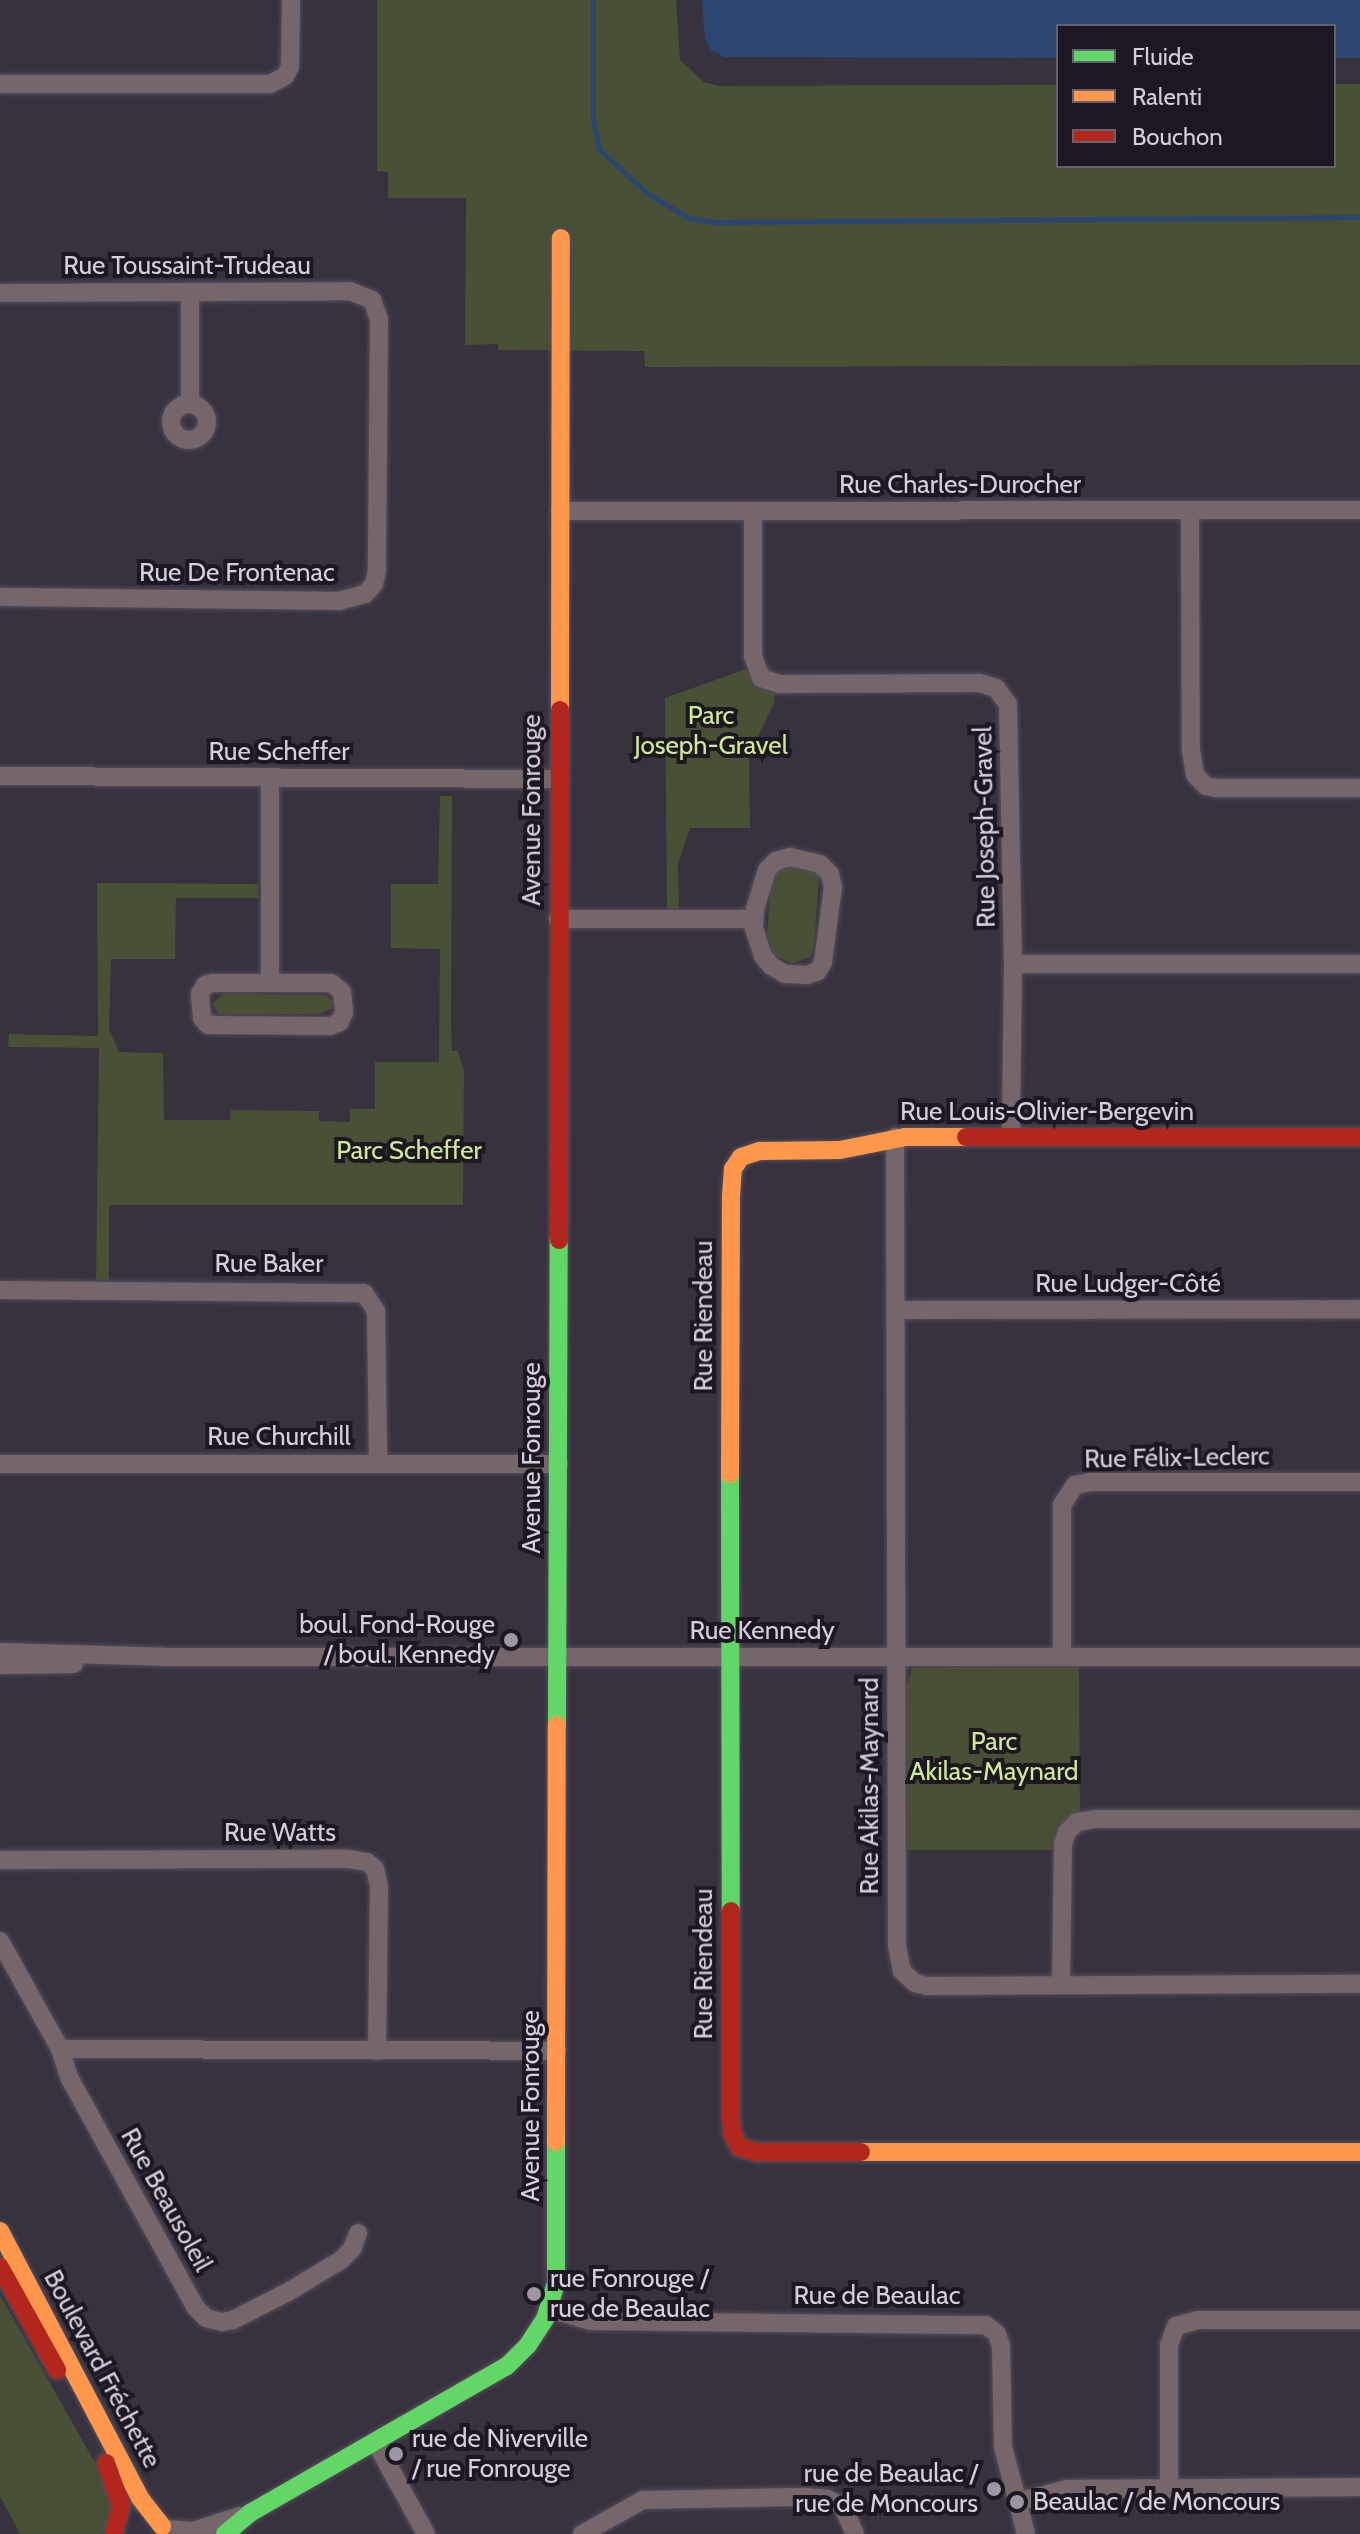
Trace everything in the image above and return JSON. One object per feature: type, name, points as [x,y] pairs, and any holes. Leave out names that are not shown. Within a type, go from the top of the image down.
[{"type":"street","points":[[0,84],[270,84],[285,76],[290,67],[291,0]]},
{"type":"street","name":"Avenue Fonrouge","points":[[225,2534],[250,2513],[507,2366],[528,2345],[550,2309],[558,2253],[561,238]]},
{"type":"street","name":"Rue Toussaint-Trudeau","points":[[0,293],[350,291],[372,300]]},
{"type":"street","points":[[190,293],[190,404]]},
{"type":"street","name":"Rue De Frontenac","points":[[0,597],[339,601],[365,594],[374,584],[377,571],[379,319],[372,300]]},
{"type":"street","name":"Rue Charles-Durocher","points":[[560,511],[1360,510]]},
{"type":"street","name":"Rue Joseph-Gravel","points":[[753,511],[752,648],[761,678],[780,684],[979,683],[996,688],[1005,698],[1011,721],[1011,1136]]},
{"type":"street","points":[[1190,512],[1191,750],[1195,775],[1206,786],[1216,788],[1360,788]]},
{"type":"street","name":"Rue Scheffer","points":[[0,776],[558,779]]},
{"type":"street","points":[[270,778],[270,983]]},
{"type":"street","points":[[807,859],[820,864],[830,874],[833,887],[829,925],[825,955],[818,971],[792,976],[771,966],[760,949],[753,919],[765,876],[776,861],[807,859]]},
{"type":"street","points":[[558,919],[753,919]]},
{"type":"street","points":[[1013,964],[1360,964]]},
{"type":"street","points":[[270,983],[337,985],[344,998],[342,1018],[335,1025],[215,1026],[202,1018],[200,994],[205,985],[270,983]]},
{"type":"street","name":"Rue Louis-Olivier-Bergevin","points":[[738,1160],[754,1151],[840,1150],[895,1137],[1360,1137]]},
{"type":"street","name":"Rue Akilas-Maynard","points":[[895,1137],[897,1946],[902,1971],[915,1983],[927,1986],[1360,1984]]},
{"type":"street","name":"Rue Riendeau","points":[[738,1160],[732,1174],[731,1196],[730,1657],[731,2118],[734,2138],[739,2147],[757,2152],[1360,2152]]},
{"type":"street","name":"Rue Baker","points":[[0,1290],[364,1293],[376,1311],[378,1463]]},
{"type":"street","name":"Rue Ludger-Côté","points":[[896,1310],[1360,1309]]},
{"type":"street","name":"Rue Churchill","points":[[0,1464],[559,1464]]},
{"type":"street","name":"Rue Félix-Leclerc","points":[[1062,1656],[1062,1511],[1071,1487],[1091,1482],[1360,1482]]},
{"type":"street","name":"Rue Kennedy","points":[[0,1652],[164,1657],[1360,1657]]},
{"type":"street","name":"Rue Kennedy","points":[[0,1665],[164,1657]]},
{"type":"street","points":[[1061,1984],[1063,1844],[1067,1832],[1077,1822],[1095,1819],[1360,1819]]},
{"type":"street","name":"Rue Watts","points":[[0,1860],[348,1859],[367,1862],[375,1869],[379,1887],[377,2051]]},
{"type":"street","name":"Rue Beausoleil","points":[[0,1941],[60,2049],[70,2079],[196,2308],[206,2318],[215,2322],[233,2320],[288,2292],[341,2260],[352,2249],[358,2233]]},
{"type":"street","points":[[60,2049],[557,2051]]},
{"type":"street","name":"Boulevard Fréchette","points":[[0,2231],[140,2498],[168,2530]]},
{"type":"street","name":"Boulevard Fréchette","points":[[0,2267],[110,2471],[121,2505],[115,2534]]},
{"type":"street","name":"Rue de Beaulac","points":[[550,2309],[591,2321],[966,2322],[986,2325],[997,2334],[1001,2346],[1001,2434],[1026,2534]]},
{"type":"street","points":[[1169,2488],[1169,2345],[1176,2326],[1198,2320],[1360,2320]]},
{"type":"street","points":[[376,2443],[426,2534]]},
{"type":"street","points":[[1017,2502],[1067,2489],[1360,2487]]},
{"type":"street","points":[[582,2534],[638,2502],[651,2499],[806,2497],[827,2499],[842,2505],[855,2534]]},
{"type":"street","points":[[115,2534],[139,2523],[168,2530],[193,2531],[250,2513]]},
{"type":"green space","points":[[377,0],[676,0],[680,60],[704,82],[719,86],[1056,85],[1056,168],[1336,168],[1336,84],[1360,84],[1360,365],[645,367],[644,351],[498,350],[498,344],[465,345],[466,198],[388,198],[388,172],[377,171]]},
{"type":"green space","name":"Parc Joseph-Gravel","points":[[746,669],[757,685],[775,693],[774,703],[749,755],[750,828],[690,828],[678,864],[679,909],[667,909],[665,698]]},
{"type":"green space","name":"Parc Scheffer","points":[[440,796],[452,796],[451,1023],[452,1051],[458,1051],[464,1071],[463,1205],[109,1205],[109,1280],[96,1280],[99,1048],[8,1047],[9,1034],[98,1036],[97,883],[258,884],[258,898],[176,898],[175,959],[111,959],[109,1029],[119,1052],[163,1053],[164,1120],[230,1120],[231,1110],[319,1111],[319,1121],[350,1122],[350,1109],[375,1109],[375,1062],[439,1062],[440,949],[391,948],[391,884],[438,884]]},
{"type":"green space","points":[[794,865],[816,870],[819,877],[814,948],[810,957],[794,963],[773,956],[767,935],[771,882],[781,868]]},
{"type":"green space","points":[[223,994],[325,995],[333,1001],[333,1008],[320,1014],[218,1014],[212,1003]]},
{"type":"green space","name":"Parc Akilas-Maynard","points":[[1079,1664],[1080,1811],[1060,1824],[1052,1850],[907,1850],[907,1686],[912,1668]]},
{"type":"green space","points":[[0,2295],[106,2482],[113,2522],[102,2534],[20,2534],[0,2496]]},
{"type":"water","points":[[702,0],[1360,0],[1360,58],[1336,58],[1336,24],[1056,24],[1056,58],[724,57],[711,50],[705,40]]},
{"type":"waterway","points":[[593,0],[593,118],[599,149],[648,194],[689,218],[714,222],[1360,217]]},
{"type":"traffic: fast","points":[[557,1725],[559,1240]]},
{"type":"traffic: fast","points":[[730,1474],[731,1911]]},
{"type":"traffic: fast","points":[[225,2534],[250,2513],[507,2366],[528,2345],[545,2319],[556,2284],[556,2142]]},
{"type":"traffic: slow","points":[[560,710],[561,238]]},
{"type":"traffic: slow","points":[[730,1474],[731,1196],[733,1169],[741,1157],[760,1151],[840,1150],[905,1137],[966,1137]]},
{"type":"traffic: slow","points":[[556,2142],[557,1725]]},
{"type":"traffic: slow","points":[[861,2152],[1360,2152]]},
{"type":"traffic: slow","points":[[0,2231],[140,2498],[162,2526]]},
{"type":"traffic: jam","points":[[559,1240],[560,710]]},
{"type":"traffic: jam","points":[[966,1137],[1360,1137]]},
{"type":"traffic: jam","points":[[731,1911],[731,2118],[732,2133],[739,2147],[757,2152],[861,2152]]},
{"type":"traffic: jam","points":[[0,2267],[57,2370]]},
{"type":"traffic: jam","points":[[106,2463],[121,2505],[114,2534]]},
{"type":"place","name":"boul. Fond-Rouge / boul. Kennedy","points":[[511,1640]]},
{"type":"place","name":"rue Fonrouge / rue de Beaulac","points":[[534,2294]]},
{"type":"place","name":"rue de Niverville / rue Fonrouge","points":[[396,2454]]},
{"type":"place","name":"rue de Beaulac / rue de Moncours","points":[[994,2489]]},
{"type":"place","name":"Beaulac / de Moncours","points":[[1017,2502]]}]
